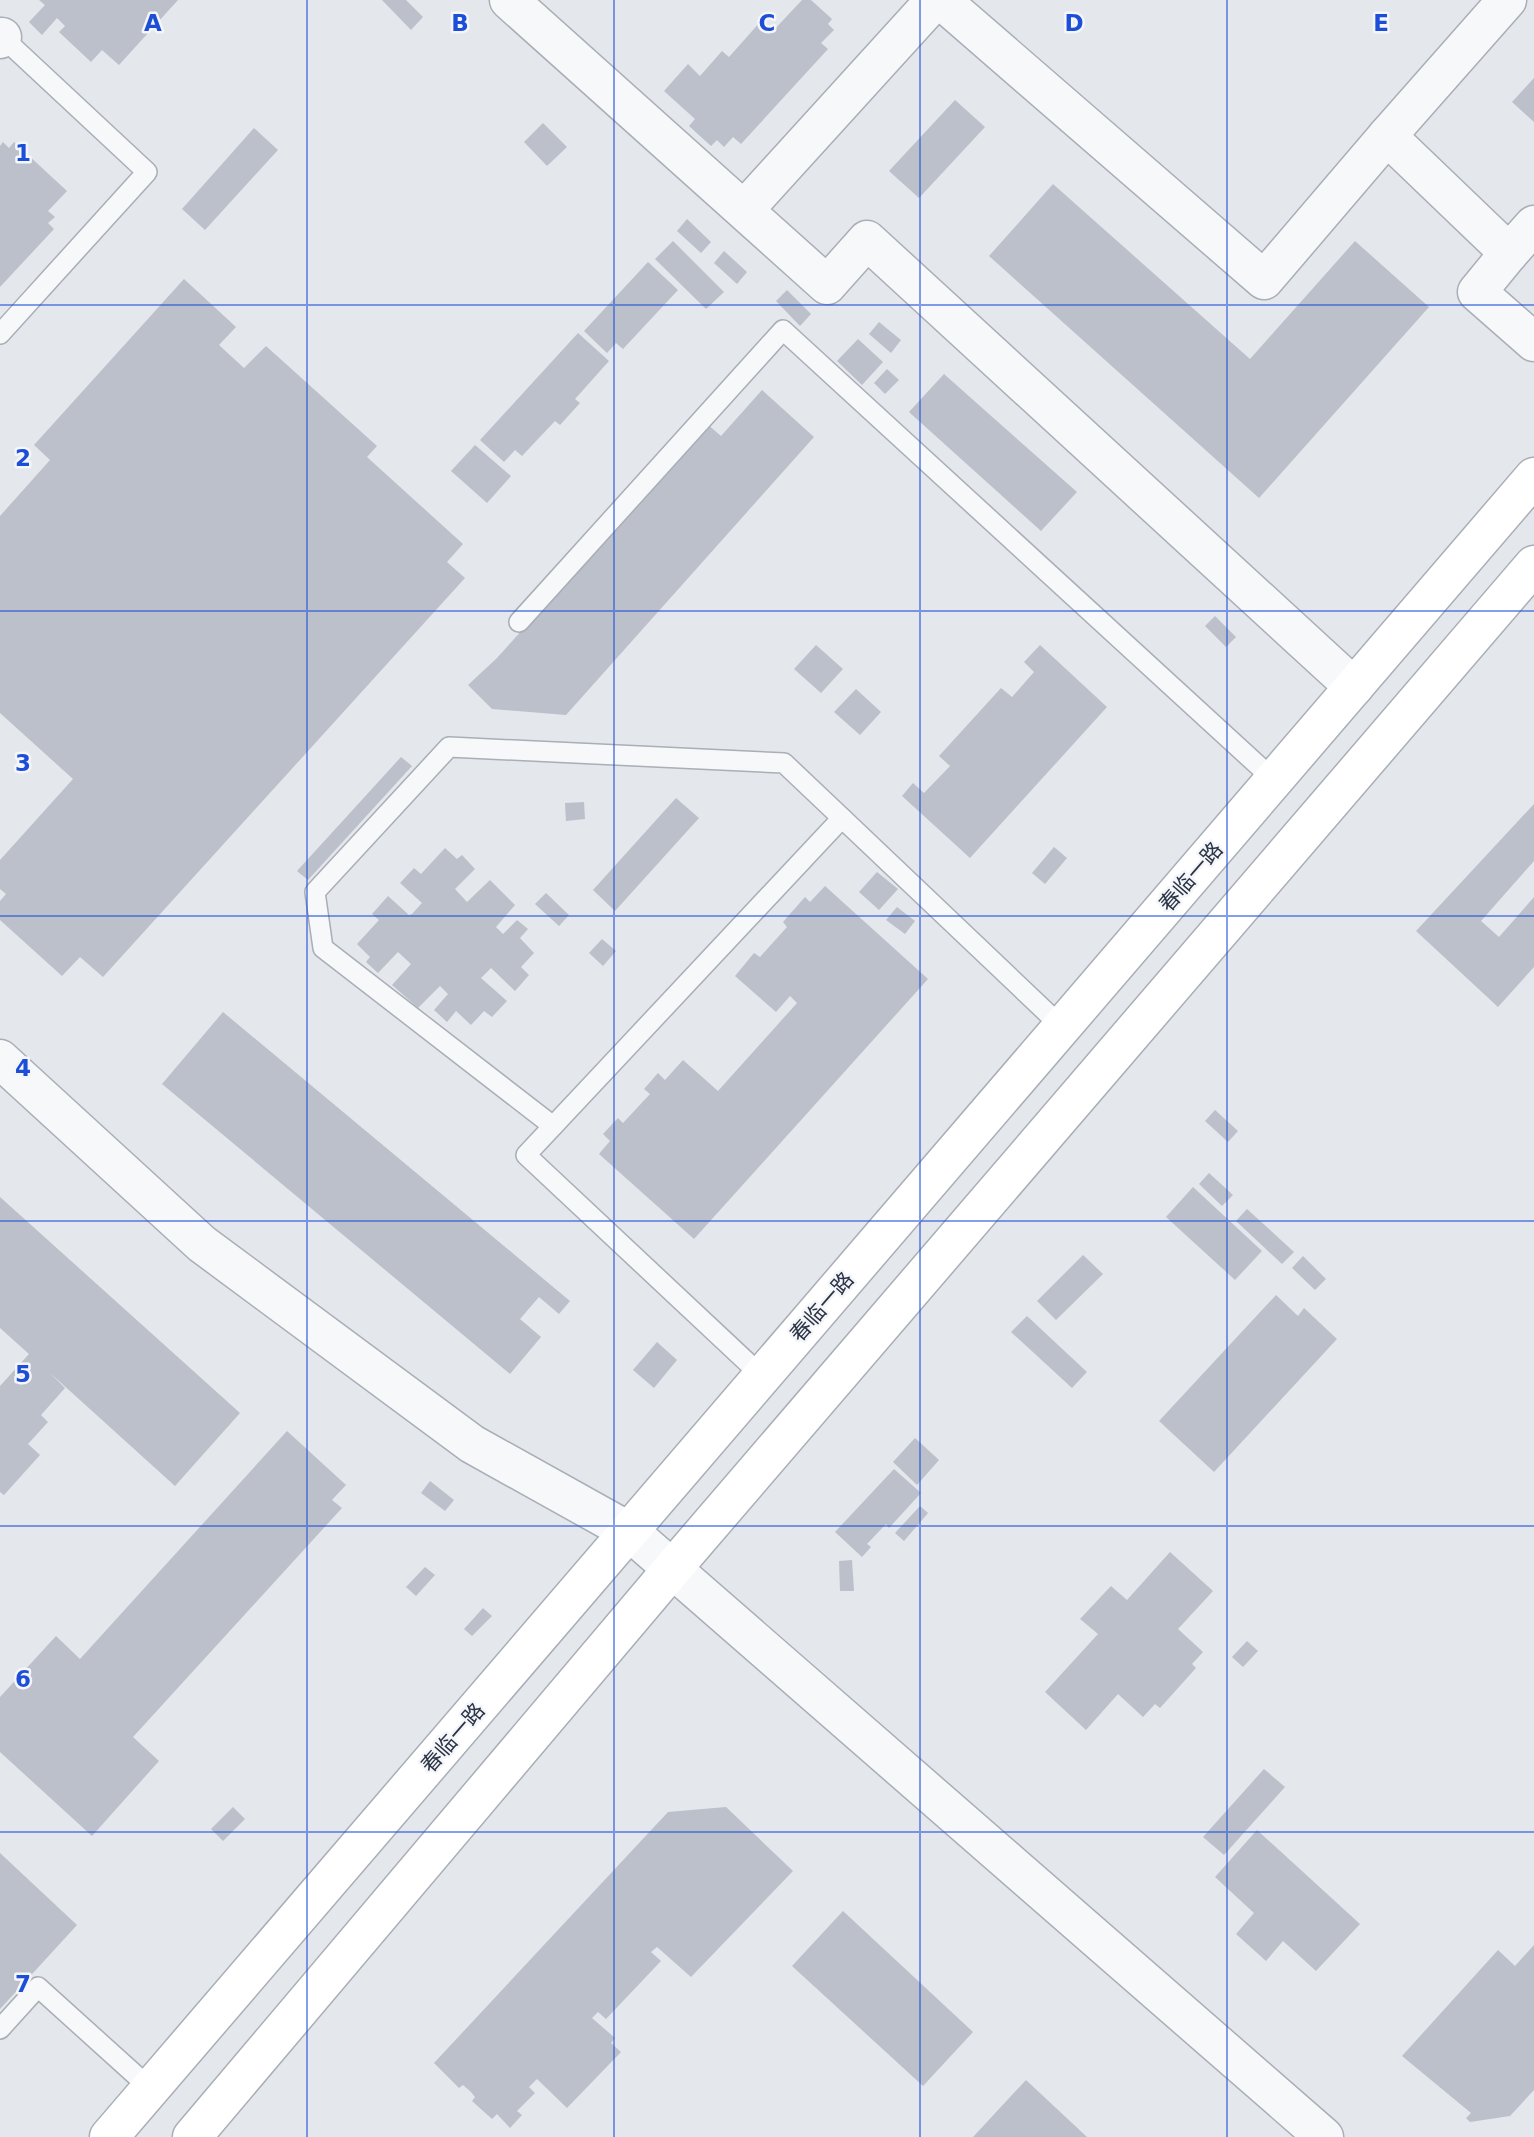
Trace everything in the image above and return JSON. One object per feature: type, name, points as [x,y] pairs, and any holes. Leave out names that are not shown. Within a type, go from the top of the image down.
[{"type":"main road","name":"春临一路","points":[[109,2137],[1534,477]]},
{"type":"main road","points":[[192,2137],[673,1568],[1534,565]]},
{"type":"street","points":[[509,0],[827,285],[867,240],[1354,687]]},
{"type":"street","points":[[744,210],[925,4],[1264,280],[1507,0]]},
{"type":"street","points":[[1387,136],[1522,239],[1477,292],[1534,342]]},
{"type":"street","points":[[0,1059],[202,1244],[472,1444],[631,1532],[1324,2137]]},
{"type":"lane","points":[[0,334],[147,172],[1,37]]},
{"type":"lane","points":[[519,622],[783,330],[1274,780]]},
{"type":"lane","points":[[553,1126],[323,948],[315,892],[449,747],[784,763],[1062,1027]]},
{"type":"lane","points":[[763,1377],[526,1155],[842,818]]},
{"type":"lane","points":[[0,2029],[38,1987],[151,2089]]},
{"type":"building","points":[[39,0],[178,0],[119,65],[102,50],[91,62],[59,32],[65,26],[57,18],[42,35],[29,22],[45,5]]},
{"type":"building","points":[[382,0],[406,0],[423,17],[411,30]]},
{"type":"building","points":[[802,0],[811,0],[832,19],[828,24],[834,30],[821,43],[828,49],[741,144],[733,137],[724,147],[717,140],[711,146],[689,126],[695,119],[664,91],[688,64],[700,76],[722,51],[729,57],[761,21],[773,31]]},
{"type":"building","points":[[1534,78],[1534,122],[1512,102]]},
{"type":"building","points":[[955,100],[985,127],[919,198],[889,171]]},
{"type":"building","points":[[543,123],[567,147],[547,166],[524,142]]},
{"type":"building","points":[[254,128],[278,150],[205,230],[182,209]]},
{"type":"building","points":[[3,142],[9,148],[14,142],[67,191],[48,211],[55,217],[48,223],[54,229],[0,287],[0,146]]},
{"type":"building","points":[[1053,184],[1250,359],[1355,241],[1429,307],[1259,498],[989,256]]},
{"type":"building","points":[[687,219],[711,242],[701,253],[677,231]]},
{"type":"building","points":[[673,241],[724,292],[706,309],[655,259]]},
{"type":"building","points":[[724,251],[747,272],[737,284],[714,263]]},
{"type":"building","points":[[648,262],[678,290],[623,349],[616,343],[607,353],[584,331]]},
{"type":"building","points":[[184,279],[236,327],[219,345],[244,368],[266,346],[377,446],[367,457],[463,544],[447,562],[465,578],[103,977],[80,957],[62,976],[0,920],[0,901],[6,894],[0,889],[0,860],[73,779],[0,713],[0,516],[50,460],[34,445]]},
{"type":"building","points":[[787,290],[811,314],[800,326],[776,301]]},
{"type":"building","points":[[879,322],[901,340],[891,353],[869,334]]},
{"type":"building","points":[[578,333],[609,361],[575,399],[580,403],[560,425],[555,421],[522,456],[515,450],[504,462],[480,440]]},
{"type":"building","points":[[858,339],[883,362],[862,385],[837,361]]},
{"type":"building","points":[[887,369],[899,380],[885,394],[874,383]]},
{"type":"building","points":[[944,374],[1077,492],[1041,531],[909,412]]},
{"type":"building","points":[[762,390],[814,437],[566,715],[492,709],[468,685],[497,658],[707,424],[721,436]]},
{"type":"building","points":[[475,445],[511,476],[487,503],[451,471]]},
{"type":"building","points":[[1215,616],[1236,637],[1226,647],[1205,626]]},
{"type":"building","points":[[816,645],[843,669],[821,693],[794,669]]},
{"type":"building","points":[[1040,645],[1107,707],[970,858],[902,796],[913,783],[924,793],[950,766],[939,756],[1001,688],[1012,697],[1034,672],[1024,662]]},
{"type":"building","points":[[856,689],[881,712],[860,735],[834,712]]},
{"type":"building","points":[[401,757],[412,766],[308,880],[297,871]]},
{"type":"building","points":[[676,798],[699,818],[615,911],[593,890]]},
{"type":"building","points":[[584,802],[585,819],[566,821],[565,803]]},
{"type":"building","points":[[1534,804],[1534,861],[1481,921],[1499,937],[1534,897],[1534,967],[1498,1007],[1416,931]]},
{"type":"building","points":[[1054,847],[1067,858],[1045,884],[1032,873]]},
{"type":"building","points":[[445,848],[457,859],[462,855],[475,869],[455,889],[467,902],[490,880],[515,905],[496,927],[503,934],[517,920],[528,929],[520,938],[534,953],[521,967],[529,975],[515,991],[491,968],[481,978],[507,1001],[492,1017],[484,1011],[471,1025],[456,1011],[447,1022],[434,1010],[448,994],[440,986],[418,1008],[392,985],[411,964],[398,952],[378,973],[366,962],[370,957],[357,944],[379,920],[372,914],[388,896],[409,915],[412,914],[422,903],[400,883],[414,868],[421,874]]},
{"type":"building","points":[[877,872],[898,889],[879,910],[859,892]]},
{"type":"building","points":[[825,886],[928,979],[694,1239],[599,1154],[610,1141],[603,1134],[618,1118],[623,1123],[650,1094],[644,1089],[658,1073],[665,1080],[683,1060],[718,1091],[797,1003],[790,996],[776,1012],[735,976],[754,953],[760,957],[787,927],[783,922],[805,897],[810,902]]},
{"type":"building","points":[[546,893],[569,915],[559,926],[535,904]]},
{"type":"building","points":[[897,907],[915,921],[905,934],[886,920]]},
{"type":"building","points":[[602,939],[616,951],[603,966],[589,953]]},
{"type":"building","points":[[223,1012],[570,1301],[559,1314],[539,1297],[520,1319],[541,1337],[510,1374],[162,1084]]},
{"type":"building","points":[[1215,1110],[1238,1131],[1228,1142],[1205,1121]]},
{"type":"building","points":[[1209,1173],[1233,1195],[1222,1206],[1199,1184]]},
{"type":"building","points":[[1193,1187],[1262,1251],[1235,1280],[1166,1217]]},
{"type":"building","points":[[0,1197],[240,1413],[175,1486],[49,1372],[65,1388],[41,1415],[48,1422],[28,1444],[40,1455],[4,1495],[0,1492],[0,1386],[29,1354],[0,1328]]},
{"type":"building","points":[[1247,1209],[1294,1252],[1282,1264],[1236,1221]]},
{"type":"building","points":[[1083,1255],[1103,1274],[1056,1320],[1037,1301]]},
{"type":"building","points":[[1303,1256],[1326,1279],[1315,1290],[1292,1268]]},
{"type":"building","points":[[1276,1295],[1298,1316],[1304,1308],[1337,1339],[1214,1472],[1159,1421]]},
{"type":"building","points":[[1027,1316],[1087,1372],[1072,1388],[1011,1332]]},
{"type":"building","points":[[657,1342],[677,1360],[654,1388],[633,1370]]},
{"type":"building","points":[[287,1431],[346,1485],[332,1500],[342,1508],[133,1737],[159,1761],[92,1836],[0,1752],[0,1697],[56,1636],[80,1659]]},
{"type":"building","points":[[915,1438],[939,1460],[917,1485],[893,1462]]},
{"type":"building","points":[[894,1469],[921,1493],[889,1528],[886,1524],[867,1544],[871,1547],[862,1557],[835,1532]]},
{"type":"building","points":[[430,1481],[454,1500],[445,1511],[421,1493]]},
{"type":"building","points":[[920,1506],[928,1513],[904,1541],[895,1533]]},
{"type":"building","points":[[1170,1552],[1213,1591],[1178,1629],[1203,1652],[1192,1664],[1196,1668],[1160,1708],[1155,1704],[1143,1717],[1118,1694],[1086,1730],[1045,1692],[1098,1634],[1080,1619],[1111,1586],[1127,1600]]},
{"type":"building","points":[[852,1560],[854,1591],[840,1591],[839,1561]]},
{"type":"building","points":[[425,1567],[435,1575],[416,1596],[406,1587]]},
{"type":"building","points":[[483,1608],[492,1616],[472,1636],[464,1629]]},
{"type":"building","points":[[1247,1641],[1258,1651],[1243,1667],[1232,1657]]},
{"type":"building","points":[[1264,1769],[1285,1787],[1224,1855],[1203,1837]]},
{"type":"building","points":[[233,1807],[245,1819],[223,1841],[211,1829]]},
{"type":"building","points":[[726,1807],[793,1871],[691,1977],[657,1947],[651,1952],[661,1961],[606,2019],[598,2012],[592,2018],[615,2038],[611,2043],[621,2052],[567,2108],[537,2079],[529,2087],[535,2093],[517,2111],[522,2115],[510,2128],[497,2114],[492,2119],[472,2101],[475,2097],[471,2092],[463,2085],[459,2088],[434,2063],[668,1812]]},
{"type":"building","points":[[1257,1830],[1360,1924],[1316,1971],[1283,1941],[1266,1961],[1236,1934],[1254,1913],[1215,1877]]},
{"type":"building","points":[[0,1853],[77,1925],[0,2009]]},
{"type":"building","points":[[843,1911],[973,2032],[923,2086],[792,1966]]},
{"type":"building","points":[[1534,1945],[1534,2090],[1510,2116],[1470,2122],[1466,2118],[1471,2113],[1402,2056],[1498,1950],[1515,1966]]},
{"type":"building","points":[[1026,2080],[1087,2137],[973,2137]]}]
